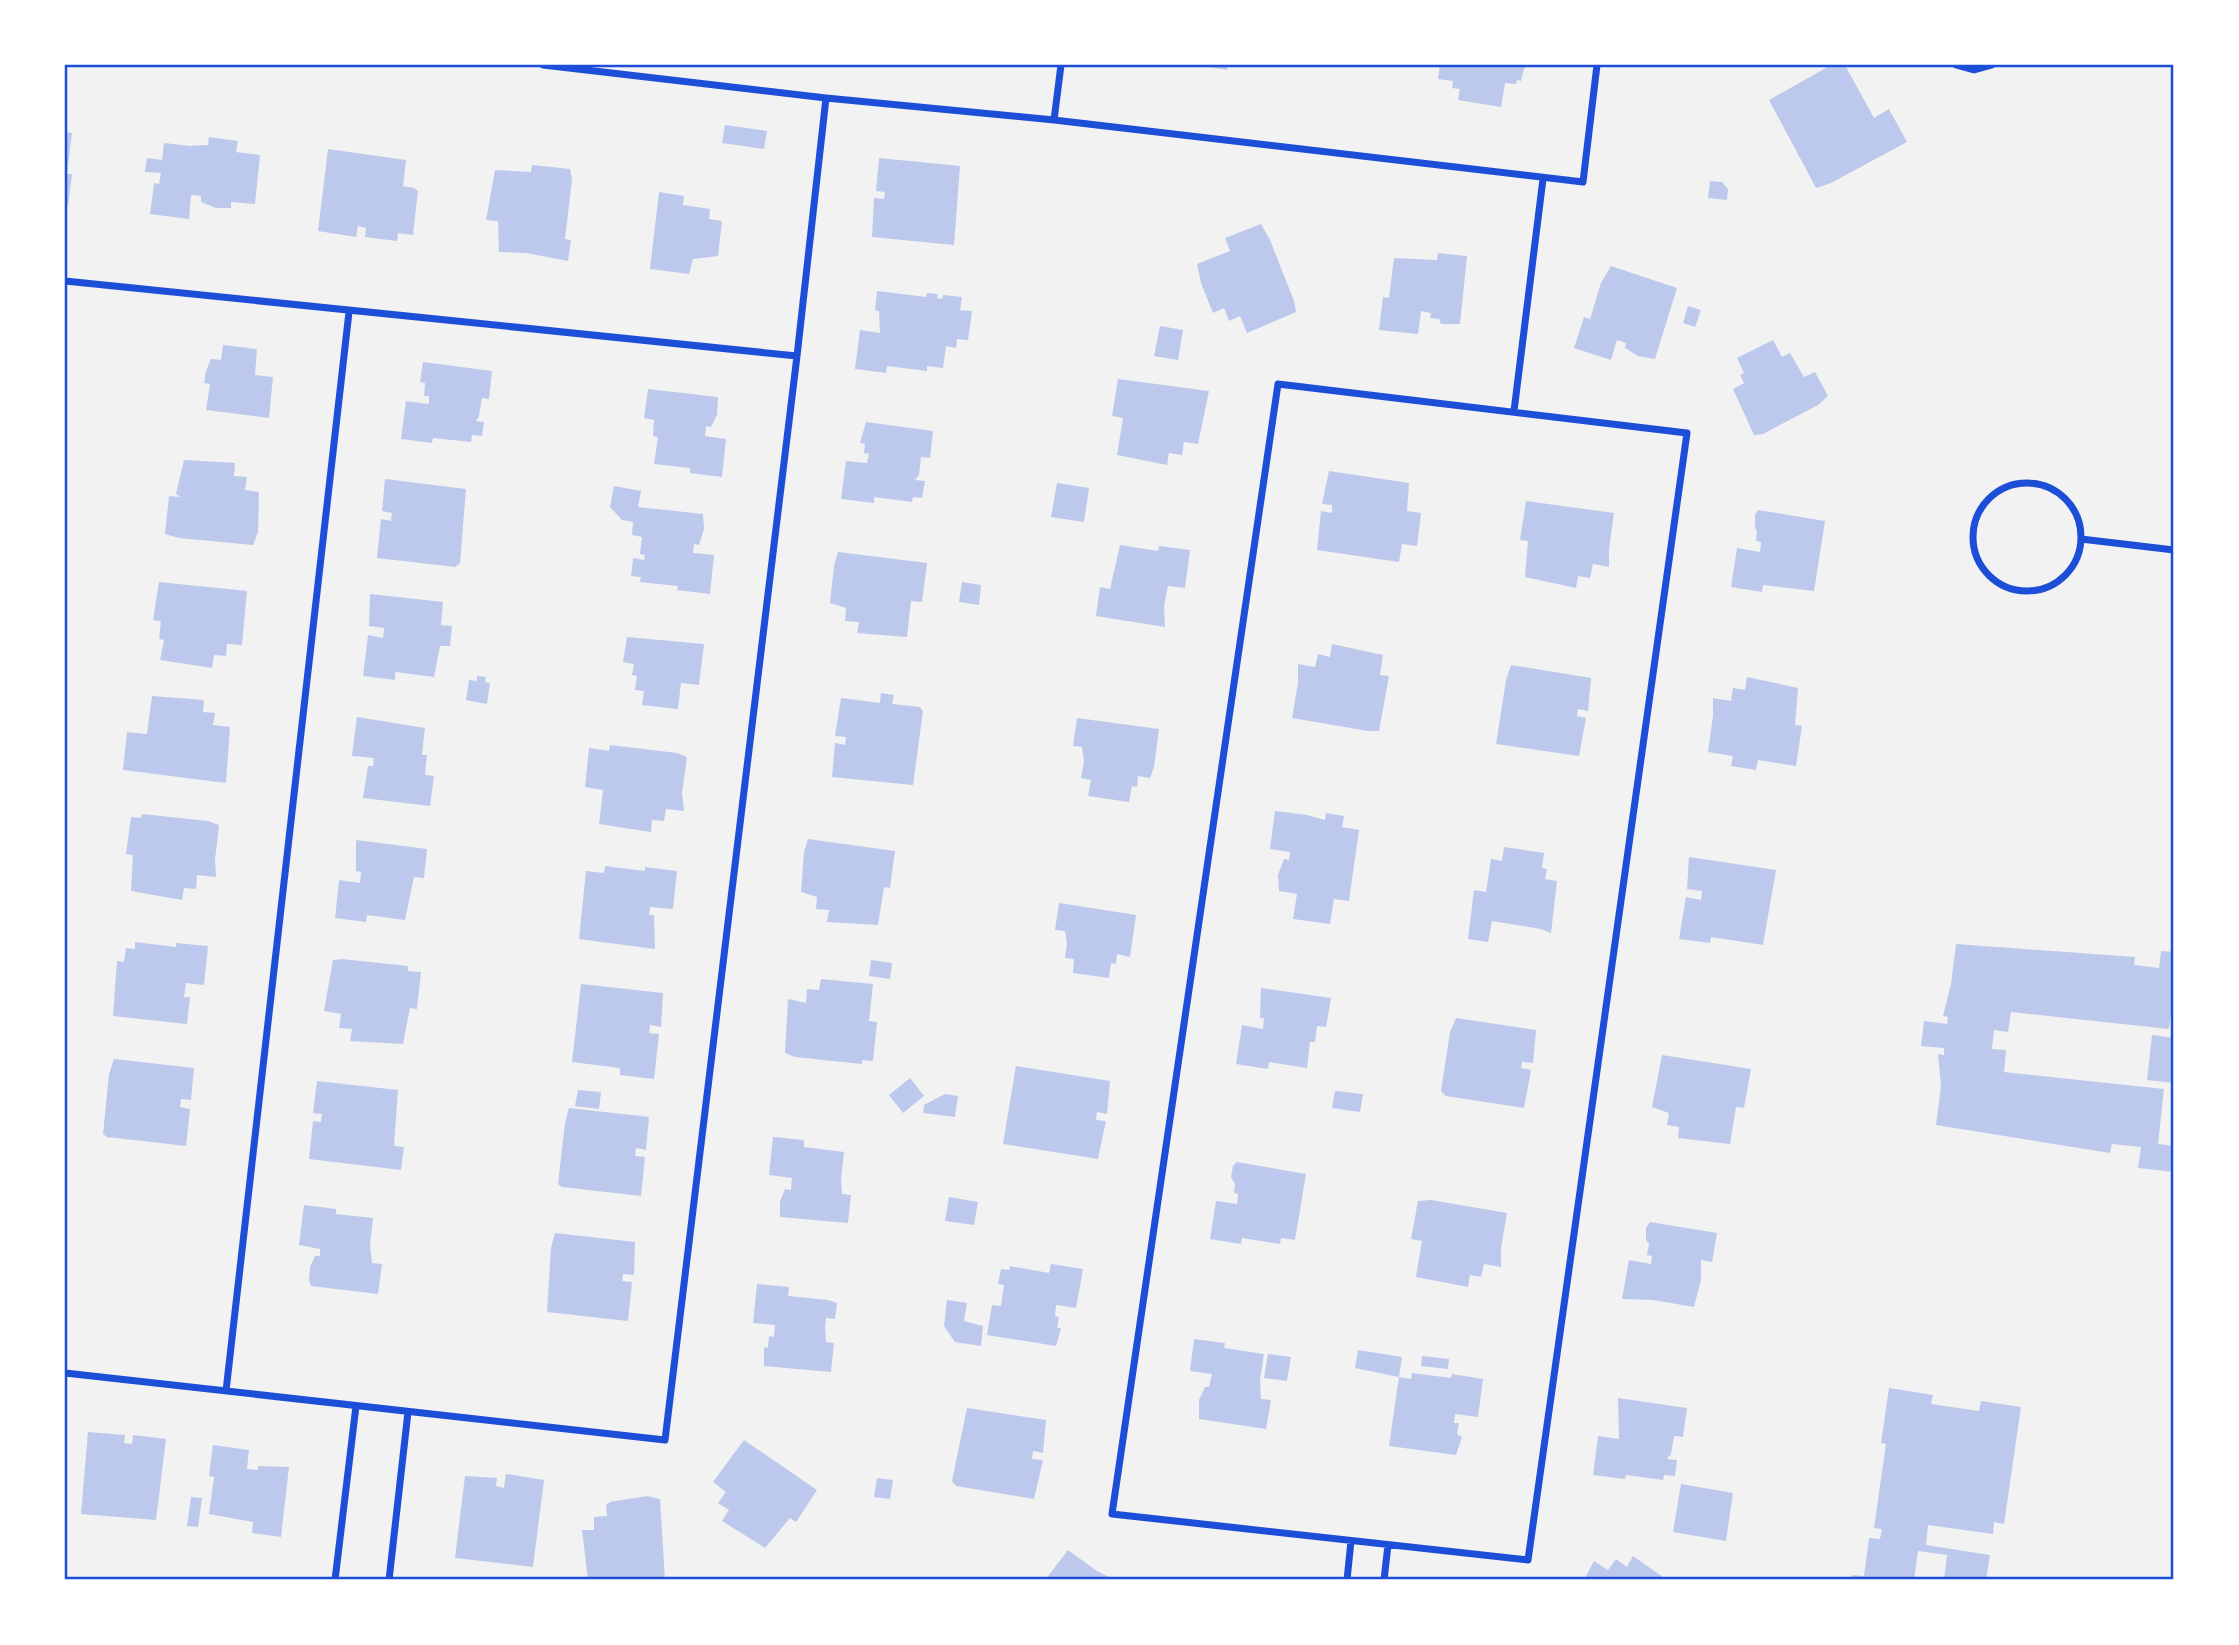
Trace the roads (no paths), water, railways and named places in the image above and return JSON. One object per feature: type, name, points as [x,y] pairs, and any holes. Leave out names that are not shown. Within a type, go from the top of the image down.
[{"type":"street","points":[[543,65],[1054,120],[1584,182],[1597,65]]},
{"type":"street","points":[[1054,120],[1061,65]]},
{"type":"street","points":[[1956,65],[1974,70],[1992,65]]},
{"type":"street","points":[[65,1373],[665,1440],[826,97]]},
{"type":"street","points":[[1514,411],[1543,179]]},
{"type":"street","points":[[65,281],[797,356]]},
{"type":"street","points":[[226,1391],[349,312]]},
{"type":"street","points":[[1278,384],[1514,411],[1688,433],[1528,1560],[1112,1514],[1278,384]]},
{"type":"street","points":[[2025,482],[2043,485],[2059,492],[2080,521],[2081,539],[2078,556],[2069,572],[2055,583],[2039,590],[2021,591],[2004,586],[1990,576],[1979,561],[1973,544],[1974,526],[1980,509],[1992,496],[2007,486],[2025,482]]},
{"type":"street","points":[[2081,539],[2174,550]]},
{"type":"street","points":[[335,1580],[356,1406]]},
{"type":"street","points":[[389,1580],[408,1412]]},
{"type":"street","points":[[1347,1580],[1351,1541]]},
{"type":"street","points":[[1384,1580],[1388,1545]]}]
